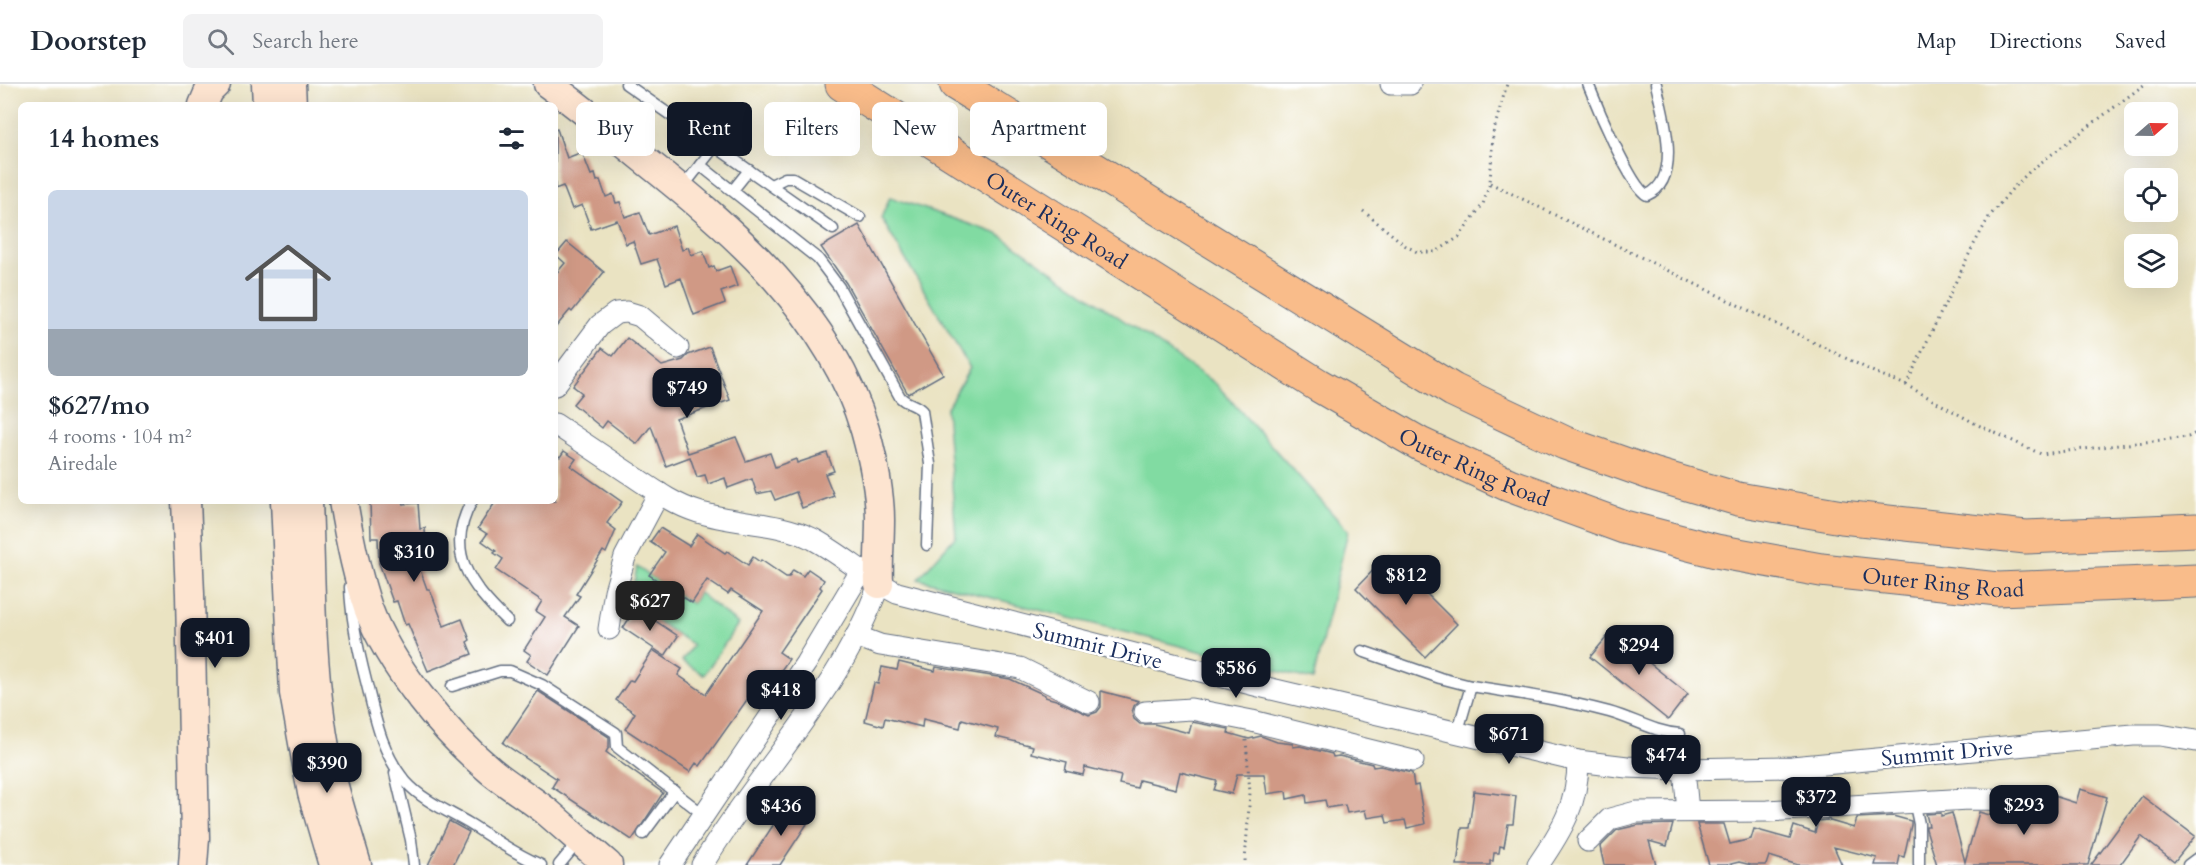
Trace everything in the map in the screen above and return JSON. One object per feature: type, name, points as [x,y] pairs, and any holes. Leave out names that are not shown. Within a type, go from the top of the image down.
[{"type":"highway","name":"Outer Ring Road","points":[[842,84],[1317,385],[1420,444],[1509,485],[1635,530],[1716,552],[1821,570],[1998,589],[2196,581]]},
{"type":"highway","points":[[956,84],[1454,390],[1565,443],[1653,474],[1738,499],[1842,517],[1934,529],[2026,537],[2196,530]]},
{"type":"main road","points":[[204,102],[216,84]]},
{"type":"main road","points":[[266,84],[267,102]]},
{"type":"main road","points":[[291,84],[292,102]]},
{"type":"main road","points":[[548,84],[681,189],[734,235],[795,301],[827,345],[857,407],[875,473],[880,517],[873,571]]},
{"type":"main road","points":[[186,504],[190,594],[194,851],[201,865]]},
{"type":"main road","points":[[285,504],[291,651],[298,722],[312,793],[333,865]]},
{"type":"main road","points":[[308,504],[321,723],[334,783],[357,865]]},
{"type":"main road","points":[[344,504],[349,536],[369,610],[392,655],[429,708],[467,751],[544,810],[608,865]]},
{"type":"main road","points":[[298,722],[296,754],[312,832],[316,865]]},
{"type":"street","points":[[1391,84],[1410,84]]},
{"type":"street","points":[[558,381],[600,325],[616,313],[627,312],[640,316],[678,348]]},
{"type":"street","name":"Summit Drive","points":[[558,426],[682,506],[713,516],[791,530],[813,539],[873,571],[897,594],[1259,686],[1578,761],[1627,767],[1684,769],[1792,767],[2133,735],[2160,735],[2196,741]]},
{"type":"street","points":[[609,629],[615,591],[625,557],[659,493]]},
{"type":"street","points":[[702,865],[831,682],[856,636],[873,571]]},
{"type":"street","points":[[670,865],[806,663],[873,571]]},
{"type":"street","points":[[856,636],[880,645],[1020,668],[1089,702]]},
{"type":"street","points":[[1252,721],[1259,686]]},
{"type":"street","points":[[1145,712],[1191,709],[1252,721],[1413,761]]},
{"type":"street","points":[[1538,865],[1558,833],[1574,798],[1578,780],[1578,761]]},
{"type":"street","points":[[1684,769],[1688,811]]},
{"type":"street","points":[[1588,841],[1610,819],[1636,812],[1768,811],[1968,799],[2038,800]]},
{"type":"street","points":[[704,815],[725,830]]},
{"type":"lane","points":[[626,84],[667,113]]},
{"type":"lane","points":[[1588,84],[1626,166],[1640,192],[1647,195],[1658,186],[1665,171],[1669,152],[1669,137],[1656,84]]},
{"type":"lane","points":[[681,189],[707,156]]},
{"type":"lane","points":[[729,156],[833,229]]},
{"type":"lane","points":[[700,165],[818,259],[839,287],[900,397],[904,402],[922,411],[930,464],[927,545]]},
{"type":"lane","points":[[733,190],[749,170]]},
{"type":"lane","points":[[771,185],[785,178],[793,178],[860,217]]},
{"type":"lane","points":[[471,504],[461,536],[463,562],[467,574],[483,598],[507,621]]},
{"type":"lane","points":[[349,536],[351,612],[356,639],[378,728],[392,761],[411,840],[414,865]]},
{"type":"lane","points":[[1362,651],[1440,678],[1471,686],[1568,702],[1612,713],[1665,733],[1680,734]]},
{"type":"lane","points":[[452,686],[505,670],[533,680],[616,734],[617,747],[704,815]]},
{"type":"lane","points":[[1457,734],[1471,686]]},
{"type":"lane","points":[[392,761],[414,791],[509,850],[541,865]]},
{"type":"lane","points":[[643,834],[675,791]]},
{"type":"lane","points":[[1914,801],[1919,824],[1919,865]]},
{"type":"lane","points":[[559,865],[579,841]]},
{"type":"lane","points":[[2188,865],[2196,859]]},
{"type":"path","points":[[1363,211],[1406,246],[1417,252],[1436,252],[1459,237],[1483,204],[1490,183],[1493,133],[1507,84]]},
{"type":"path","points":[[1906,384],[1989,217],[2031,170],[2145,84]]},
{"type":"path","points":[[1490,183],[1874,372],[1906,384],[1976,424],[2041,454],[2176,439],[2196,433]]},
{"type":"path","points":[[1245,861],[1250,793],[1245,739],[1252,721]]},
{"type":"green space","points":[[890,197],[998,234],[1216,384],[1348,531],[1313,680],[918,579],[956,536],[946,409],[970,368],[881,218]]},
{"type":"green space","points":[[637,567],[692,604],[699,593],[738,624],[704,675],[682,661],[693,645],[630,603]]},
{"type":"building","points":[[558,132],[567,158],[576,154],[584,156],[591,175],[595,174],[597,181],[600,180],[606,197],[613,194],[616,203],[620,202],[625,217],[640,212],[649,235],[674,226],[682,250],[688,247],[691,255],[703,251],[709,268],[714,266],[716,271],[730,266],[737,286],[721,292],[725,303],[694,315],[681,278],[666,284],[657,259],[641,264],[633,241],[626,244],[617,220],[591,229],[582,205],[572,209],[563,186],[558,188]]},
{"type":"building","points":[[859,225],[943,374],[908,394],[846,283],[821,247]]},
{"type":"building","points":[[567,242],[604,272],[572,312],[570,310],[558,324],[558,271],[565,263],[558,257],[558,253]]},
{"type":"building","points":[[627,338],[662,366],[683,360],[688,355],[710,347],[730,400],[676,419],[688,453],[736,437],[746,461],[770,453],[775,467],[796,459],[797,463],[827,453],[834,471],[825,474],[834,496],[802,508],[796,492],[775,500],[771,491],[757,494],[752,479],[728,488],[725,478],[708,484],[705,475],[697,477],[690,457],[666,466],[651,426],[637,444],[607,421],[602,428],[573,404],[582,393],[573,386],[602,348],[613,356]]},
{"type":"building","points":[[564,451],[576,459],[571,466],[622,502],[607,523],[616,530],[606,553],[603,551],[576,594],[580,596],[565,617],[579,626],[548,675],[527,661],[531,655],[524,650],[545,617],[536,611],[542,601],[496,570],[503,559],[482,541],[487,534],[478,528],[494,504],[558,504],[558,456],[560,457]]},
{"type":"building","points":[[370,504],[418,504],[420,529],[425,528],[426,550],[413,550],[427,589],[433,597],[444,626],[462,619],[470,640],[467,642],[472,654],[428,671],[408,624],[405,625],[397,601],[393,602],[379,563],[378,538],[371,538]]},
{"type":"building","points":[[660,528],[689,546],[697,534],[748,565],[753,557],[786,577],[789,577],[793,570],[803,576],[808,569],[824,580],[820,587],[822,589],[779,652],[789,659],[775,679],[766,673],[700,766],[696,763],[690,772],[625,729],[635,713],[616,700],[630,680],[633,681],[653,650],[682,669],[678,675],[706,694],[763,611],[731,590],[728,594],[707,580],[692,603],[649,575],[665,552],[650,542]]},
{"type":"building","points":[[1388,555],[1457,624],[1425,657],[1356,588]]},
{"type":"building","points":[[636,608],[678,636],[665,656],[623,628]]},
{"type":"building","points":[[1611,632],[1688,694],[1668,720],[1590,657]]},
{"type":"building","points":[[899,662],[935,671],[936,667],[1010,679],[1045,697],[1089,715],[1097,712],[1101,707],[1101,691],[1139,701],[1132,712],[1134,719],[1140,724],[1154,724],[1189,733],[1192,722],[1229,729],[1228,733],[1249,739],[1261,736],[1277,742],[1293,744],[1293,747],[1300,746],[1332,754],[1333,757],[1339,756],[1372,764],[1373,767],[1380,766],[1412,773],[1414,786],[1418,785],[1425,824],[1407,828],[1405,820],[1387,823],[1385,815],[1367,818],[1365,810],[1347,813],[1345,805],[1327,808],[1325,800],[1307,803],[1306,795],[1287,799],[1286,791],[1267,794],[1264,774],[1237,774],[1232,794],[1214,790],[1217,781],[1180,772],[1176,789],[1139,780],[1137,788],[1119,784],[1121,776],[1085,767],[1083,775],[1065,771],[1067,762],[1031,753],[1033,746],[996,737],[998,729],[962,719],[960,728],[923,719],[922,727],[885,718],[883,726],[865,721],[874,683],[878,684],[882,667],[897,670]]},
{"type":"building","points":[[538,691],[609,737],[609,747],[606,752],[663,793],[632,840],[552,787],[557,779],[503,743]]},
{"type":"building","points":[[2080,789],[2107,797],[2088,865],[1937,865],[1926,829],[1926,826],[1929,826],[1926,814],[1941,813],[1941,816],[1952,813],[1965,862],[1979,812],[2016,823],[2019,812],[2045,819],[2051,795],[2076,803]]},
{"type":"building","points":[[1474,791],[1516,796],[1513,824],[1508,824],[1504,847],[1500,846],[1499,853],[1494,853],[1490,865],[1457,865],[1462,828],[1469,828]]},
{"type":"building","points":[[2142,796],[2195,836],[2174,862],[2141,836],[2120,865],[2091,865]]},
{"type":"building","points":[[789,801],[808,813],[803,821],[807,824],[780,865],[747,865]]},
{"type":"building","points":[[1893,816],[1911,821],[1904,857],[1900,856],[1898,865],[1875,865],[1877,858],[1834,847],[1842,865],[1798,865],[1769,856],[1766,865],[1739,862],[1709,865],[1697,824],[1724,824],[1730,844],[1751,839],[1754,829],[1790,839],[1794,826],[1815,833],[1818,821],[1827,820],[1854,828],[1857,818]]},
{"type":"building","points":[[449,821],[469,832],[453,865],[428,865]]},
{"type":"building","points":[[1673,824],[1667,846],[1649,841],[1656,865],[1604,865],[1600,847],[1617,830],[1638,825]]}]
